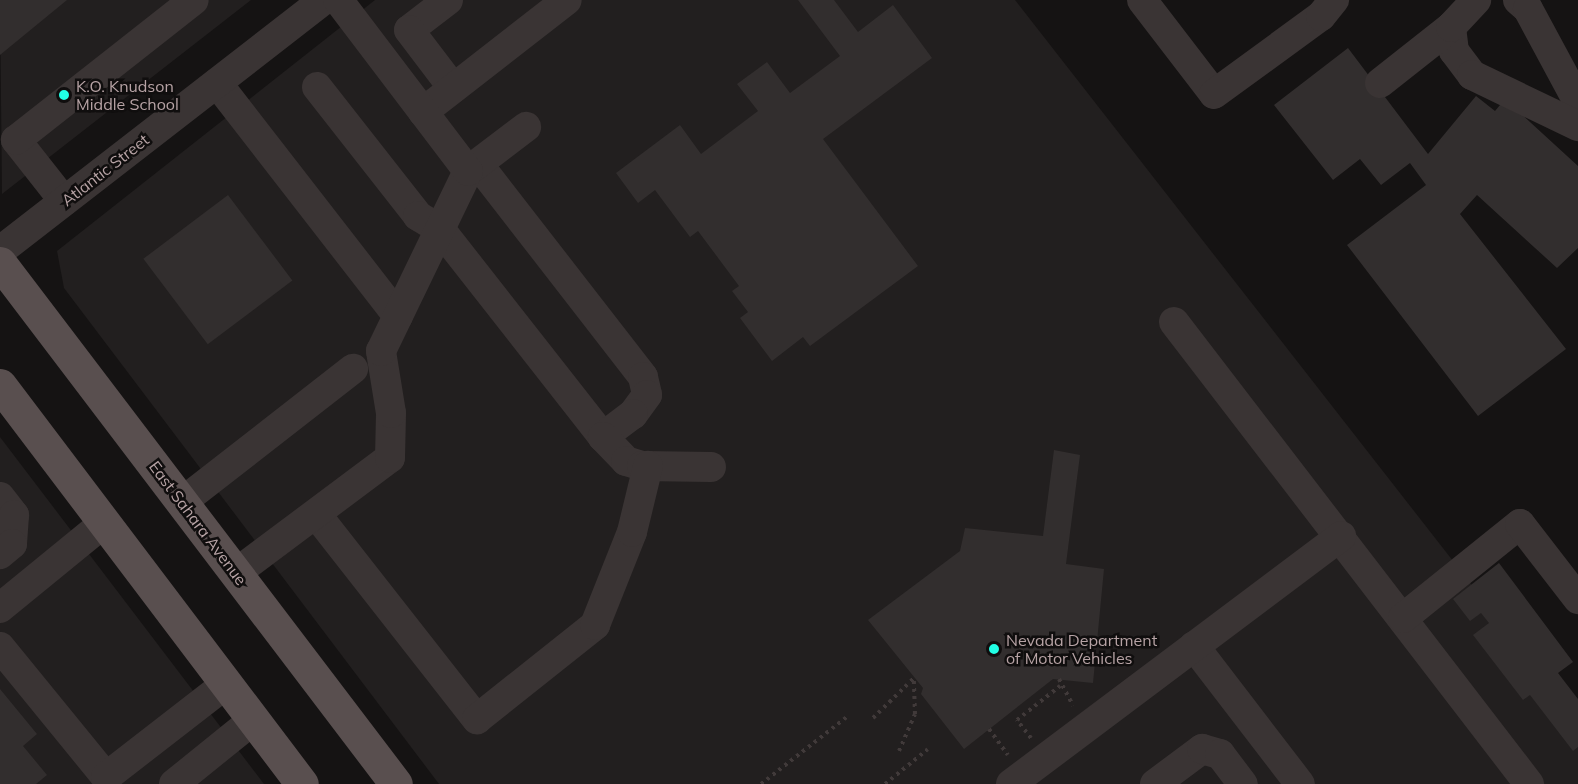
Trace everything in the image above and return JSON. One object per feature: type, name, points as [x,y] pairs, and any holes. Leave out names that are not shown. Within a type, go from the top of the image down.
[{"type":"main road","name":"East Sahara Avenue","points":[[0,263],[396,784]]},
{"type":"main road","points":[[0,385],[302,784]]},
{"type":"street","points":[[64,201],[8,140],[194,0]]},
{"type":"street","name":"Atlantic Street","points":[[0,251],[324,0]]},
{"type":"street","points":[[338,0],[423,112],[473,168],[643,377],[647,395],[633,414],[603,437]]},
{"type":"street","points":[[448,0],[409,30],[453,88]]},
{"type":"street","points":[[423,112],[567,0]]},
{"type":"street","points":[[1142,0],[1214,94],[1321,16],[1334,0]]},
{"type":"street","points":[[1380,83],[1451,27],[1476,0]]},
{"type":"street","points":[[1518,0],[1528,9],[1578,102]]},
{"type":"street","points":[[1451,27],[1454,51],[1472,75],[1578,126]]},
{"type":"street","points":[[217,83],[398,316]]},
{"type":"street","points":[[317,87],[418,216],[440,229],[603,437],[626,461],[648,466],[711,467]]},
{"type":"street","points":[[236,573],[390,458],[391,413],[381,351],[440,229],[473,168],[526,127]]},
{"type":"street","points":[[1174,322],[1341,536],[1529,784]]},
{"type":"street","points":[[182,502],[353,369]]},
{"type":"street","points":[[316,514],[477,719],[595,625],[632,532],[648,466]]},
{"type":"street","points":[[0,497],[14,515],[12,544],[0,554]]},
{"type":"street","points":[[2,603],[104,523]]},
{"type":"street","points":[[1403,618],[1520,525],[1578,599]]},
{"type":"street","points":[[1011,784],[1341,536]]},
{"type":"street","points":[[1194,646],[1300,784]]},
{"type":"street","points":[[0,647],[106,777],[226,684]]},
{"type":"street","points":[[187,780],[253,720]]},
{"type":"street","points":[[1155,784],[1202,749],[1220,754],[1243,784]]},
{"type":"path","points":[[873,718],[914,678],[915,714],[898,751]]},
{"type":"path","points":[[1046,757],[1017,720],[1060,686]]},
{"type":"path","points":[[761,784],[848,716]]},
{"type":"path","points":[[885,784],[928,749]]},
{"type":"shaded area","name":"K.O. Knudson Middle School","points":[[0,0],[251,0],[2,194]]},
{"type":"shaded area","points":[[375,0],[1015,0],[1578,721],[1578,784],[439,784],[64,288],[57,251]]},
{"type":"shaded area","points":[[0,437],[264,784],[0,784]]},
{"type":"building","points":[[0,0],[67,0],[0,55]]},
{"type":"building","points":[[798,0],[834,0],[858,32],[893,5],[932,58],[823,139],[918,266],[810,346],[803,337],[772,361],[740,318],[748,312],[732,291],[739,286],[698,231],[690,237],[655,190],[638,203],[616,173],[680,125],[701,154],[758,111],[737,84],[767,62],[790,93],[840,56]]},
{"type":"building","points":[[1348,48],[1428,154],[1476,96],[1495,111],[1505,99],[1578,166],[1578,248],[1557,268],[1477,195],[1460,214],[1566,349],[1478,416],[1347,245],[1426,185],[1410,163],[1381,185],[1360,159],[1333,180],[1274,105]]},
{"type":"building","points":[[228,195],[292,280],[208,344],[143,259]]},
{"type":"building","name":"Nevada Department of Motor Vehicles","points":[[1054,450],[1080,455],[1066,564],[1104,569],[1093,683],[1053,679],[964,749],[921,694],[923,688],[868,620],[960,551],[965,528],[1043,536]]},
{"type":"building","points":[[1499,563],[1573,662],[1558,673],[1578,699],[1578,747],[1573,751],[1530,695],[1523,700],[1473,635],[1489,623],[1481,613],[1470,621],[1453,599]]},
{"type":"building","points":[[0,689],[37,734],[23,746],[47,775],[36,784],[0,784]]},
{"type":"place","name":"K.O. Knudson Middle School","points":[[64,95]]},
{"type":"place","name":"Nevada Department of Motor Vehicles","points":[[994,649]]}]
